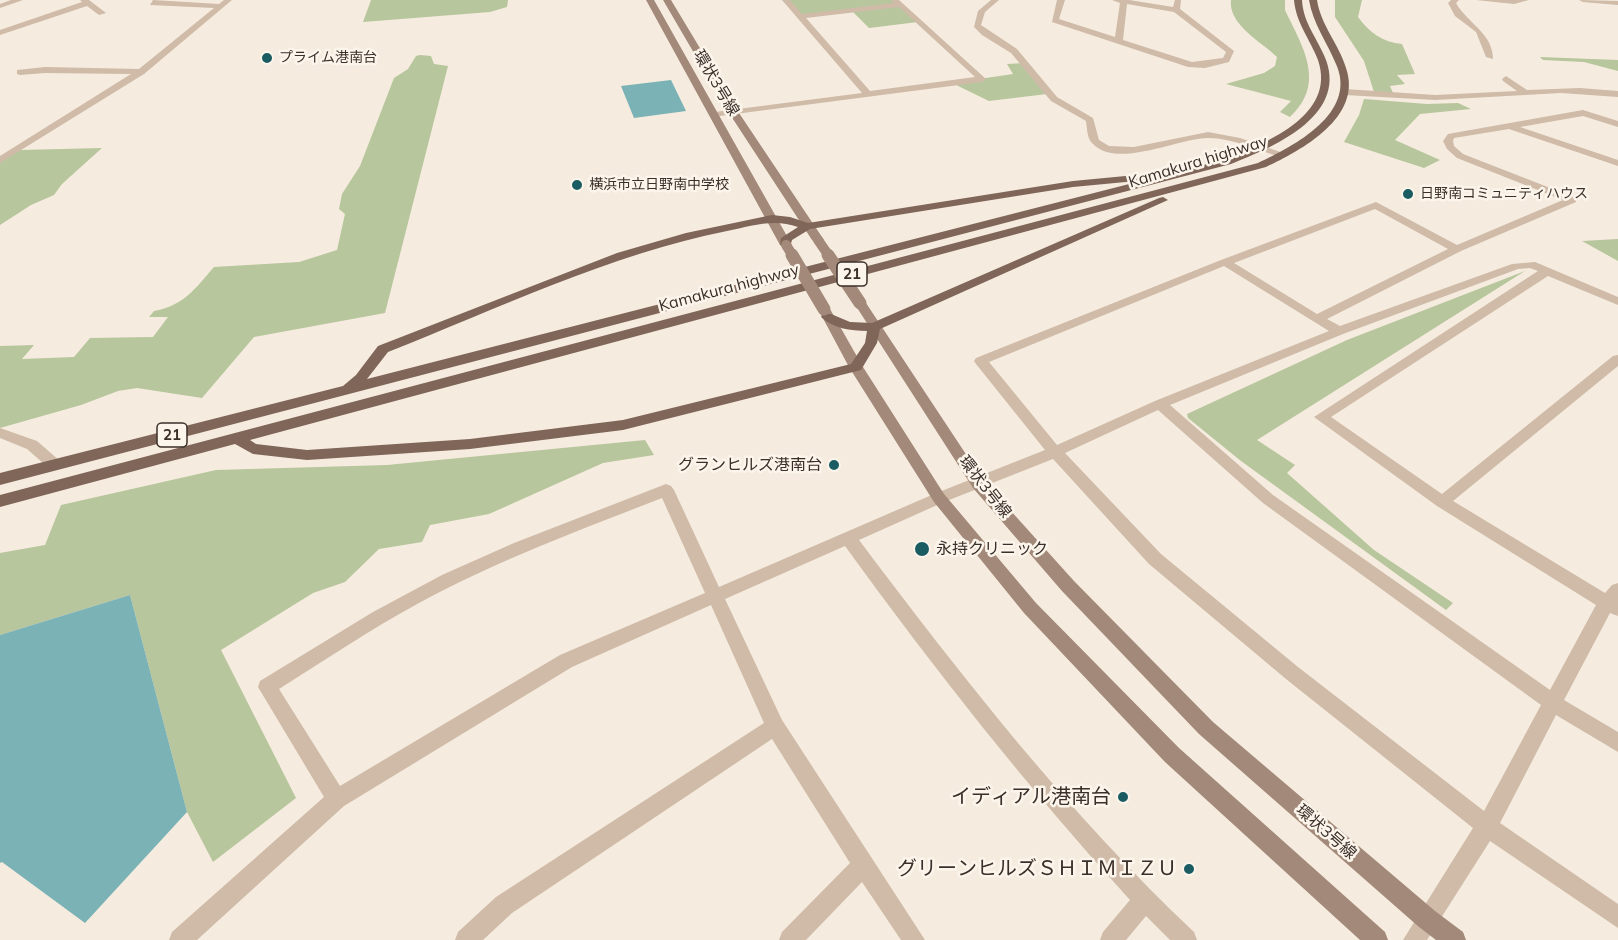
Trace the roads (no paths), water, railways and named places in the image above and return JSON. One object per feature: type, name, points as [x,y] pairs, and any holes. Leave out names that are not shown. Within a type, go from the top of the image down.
[{"type":"main road","name":"Kamakura highway","points":[[0,479],[1227,162],[1289,133],[1307,118],[1318,104],[1326,77],[1324,64],[1298,12],[1298,0]]},
{"type":"main road","points":[[1313,0],[1314,14],[1344,71],[1345,92]]},
{"type":"main road","name":"Kamakura highway","points":[[0,501],[1262,165],[1284,155],[1316,133],[1336,114],[1345,92]]},
{"type":"main road","name":"21","points":[[343,391],[361,378],[383,349],[621,255],[690,235],[772,218],[790,220],[807,226],[1073,184],[1184,173]]},
{"type":"main road","name":"21","points":[[826,313],[840,324],[858,328],[874,327],[1213,179]]},
{"type":"main road","points":[[786,245],[787,238],[807,226]]},
{"type":"main road","points":[[235,437],[253,449],[307,455],[470,444],[623,425],[856,367],[871,343],[874,327]]},
{"type":"street","points":[[0,6],[19,0]]},
{"type":"street","points":[[159,0],[153,3],[218,6]]},
{"type":"street","points":[[0,160],[141,72],[228,0]]},
{"type":"street","name":"環状3号線","points":[[650,0],[856,367],[939,498],[1030,608],[1172,755],[1377,940]]},
{"type":"street","name":"環状3号線","points":[[667,0],[734,113],[978,484],[1068,586],[1206,728],[1427,919],[1455,940]]},
{"type":"street","points":[[786,0],[867,93]]},
{"type":"street","points":[[995,0],[982,11],[977,25],[985,33],[1014,51],[1054,99],[1090,120],[1097,144],[1112,149],[1136,149],[1209,135],[1284,155]]},
{"type":"street","points":[[1061,0],[1055,20],[1191,65],[1205,65],[1226,60],[1230,51],[1176,9],[1120,1],[1119,41]]},
{"type":"street","points":[[1176,9],[1178,0]]},
{"type":"street","points":[[1455,0],[1452,3],[1458,14],[1479,32],[1490,57]]},
{"type":"street","points":[[1480,0],[1515,2],[1525,0]]},
{"type":"street","points":[[1583,0],[1618,3]]},
{"type":"street","points":[[0,33],[85,2],[102,14]]},
{"type":"street","points":[[715,115],[982,79],[898,3],[801,16]]},
{"type":"street","points":[[21,72],[45,70],[141,72]]},
{"type":"street","points":[[1506,79],[1527,94]]},
{"type":"street","points":[[1345,92],[1398,97],[1462,98],[1527,94],[1566,88],[1594,89],[1618,94]]},
{"type":"street","points":[[1317,319],[1457,249],[1572,200],[1460,156],[1450,147],[1448,141],[1451,136],[1583,113],[1618,124]]},
{"type":"street","points":[[1509,126],[1618,163]]},
{"type":"street","points":[[1457,249],[1376,206],[1225,262],[981,360],[1055,452],[1155,559],[1292,673],[1487,826],[1618,917]]},
{"type":"street","points":[[1225,262],[1339,331]]},
{"type":"street","points":[[180,940],[337,799],[566,661],[939,498],[1055,452],[1160,404],[1339,331],[1516,266],[1531,264],[1618,301]]},
{"type":"street","points":[[1414,940],[1487,826],[1553,703],[1614,601],[1442,502],[1322,417],[1547,271]]},
{"type":"street","points":[[1442,502],[1618,359]]},
{"type":"street","points":[[1160,404],[1268,499],[1553,703],[1618,743]]},
{"type":"street","points":[[0,433],[32,445],[55,465]]},
{"type":"street","points":[[337,799],[267,687],[380,616],[523,546],[666,490],[776,726],[863,865],[914,940]]},
{"type":"street","points":[[848,538],[927,645],[1004,741],[1144,901],[1186,940]]},
{"type":"street","points":[[466,940],[504,905],[776,726]]},
{"type":"street","points":[[790,940],[863,865]]},
{"type":"street","points":[[1111,940],[1144,901]]},
{"type":"water","points":[[671,80],[686,111],[634,118],[621,86]]},
{"type":"water","points":[[130,595],[187,812],[85,923],[2,862],[0,863],[0,635]]},
{"type":"place","name":"プライム港南台","points":[[267,58]]},
{"type":"place","name":"横浜市立日野南中学校","points":[[577,185]]},
{"type":"place","name":"日野南コミュニティハウス","points":[[1408,194]]},
{"type":"place","name":"グランヒルズ港南台","points":[[834,465]]},
{"type":"place","name":"永持クリニック","points":[[922,549]]},
{"type":"place","name":"イディアル港南台","points":[[1123,797]]},
{"type":"place","name":"グリーンヒルズＳＨＩＭＩＺＵ","points":[[1189,869]]}]
